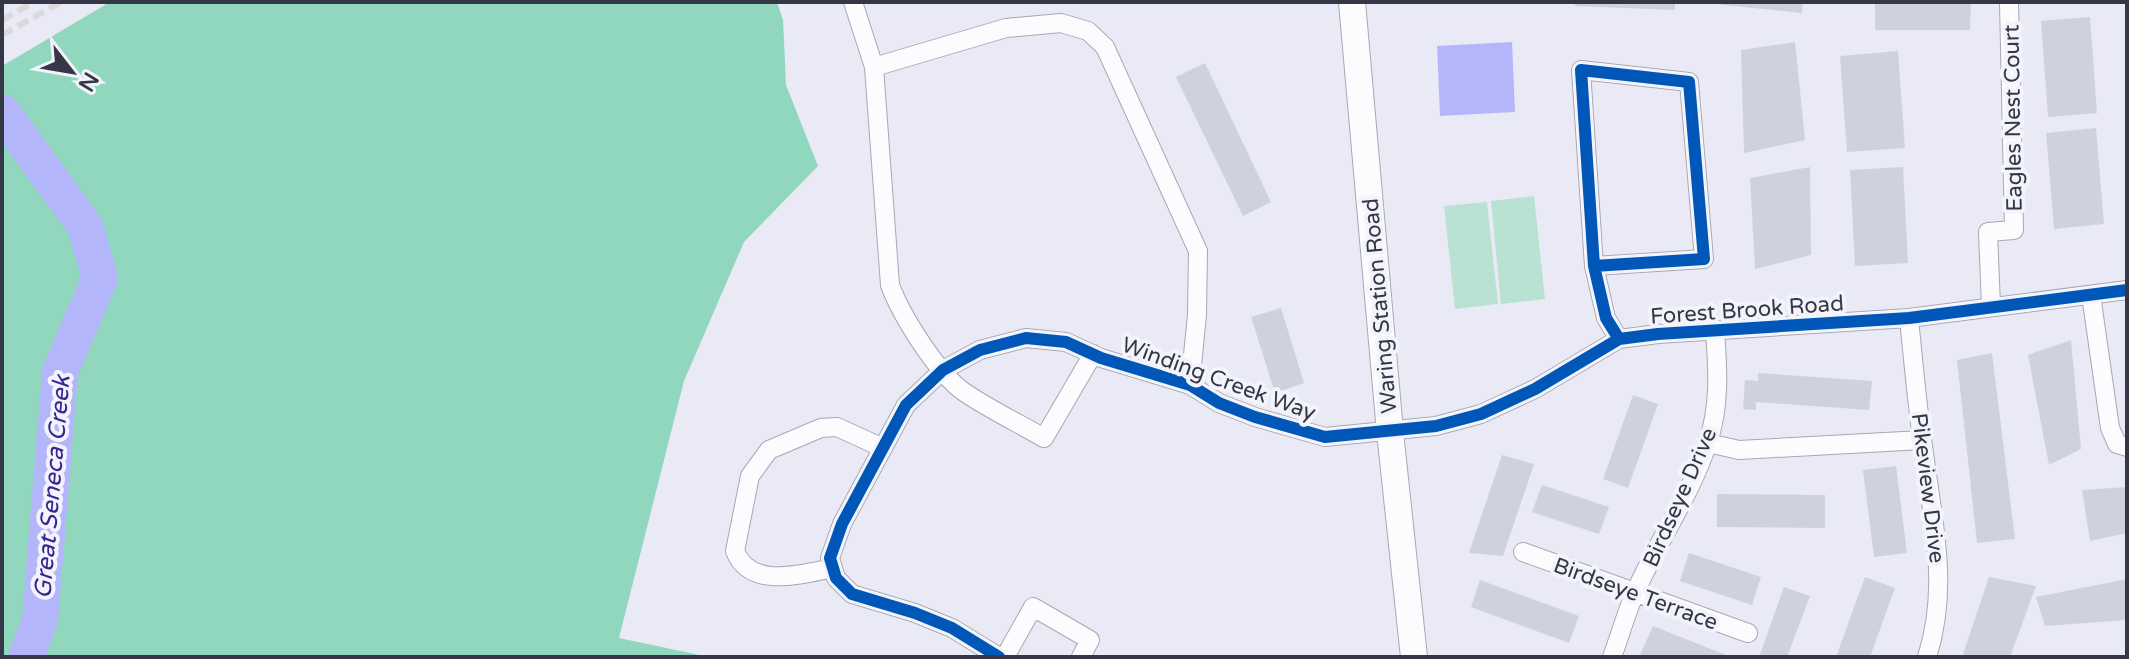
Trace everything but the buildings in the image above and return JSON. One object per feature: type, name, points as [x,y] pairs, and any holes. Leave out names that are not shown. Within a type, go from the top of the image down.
[{"type":"street","points":[[853,2],[874,67],[890,285],[900,310],[943,370]]},
{"type":"street","name":"Waring Station Road","points":[[1352,2],[1390,432],[1414,657]]},
{"type":"street","name":"Eagles Nest Court","points":[[1991,306],[1988,232],[2014,230],[2009,2]]},
{"type":"street","points":[[874,67],[1006,28],[1061,23],[1088,31],[1105,47],[1198,251],[1197,315],[1190,385]]},
{"type":"street","points":[[1594,266],[1704,259],[1689,82],[1581,70],[1594,266],[1606,318],[1619,339]]},
{"type":"street","name":"Forest Brook Road","points":[[1390,432],[1436,426],[1481,414],[1508,403],[1619,339],[1909,318],[2127,290]]},
{"type":"street","points":[[2091,295],[2110,428],[2117,444],[2127,447]]},
{"type":"street","name":"Pikeview Drive","points":[[1909,318],[1940,567],[1939,606],[1927,657]]},
{"type":"street","name":"Birdseye Drive","points":[[1612,657],[1635,593],[1669,529],[1708,443],[1719,379],[1715,332]]},
{"type":"street","name":"Winding Creek Way","points":[[833,568],[830,558],[842,524],[906,405],[943,370],[980,350],[1026,338],[1066,342],[1093,354],[1190,385],[1219,403],[1255,417],[1325,437],[1390,432]]},
{"type":"street","name":"Winding Creek Way","points":[[943,370],[961,390],[1044,438],[1093,354]]},
{"type":"street","points":[[883,448],[852,431],[837,427],[821,428],[769,450],[750,476],[735,551],[739,562],[752,571],[773,577],[833,568],[836,578],[852,594],[952,628],[1002,657],[1033,607],[1090,640],[1081,657]]},
{"type":"street","points":[[1708,443],[1739,450],[1922,440]]},
{"type":"street","name":"Birdseye Terrace","points":[[1523,552],[1748,633]]},
{"type":"green space","points":[[110,2],[777,2],[783,20],[786,85],[818,166],[744,242],[684,381],[619,638],[709,657],[2,657],[2,66]]},
{"type":"green space","points":[[1534,196],[1545,299],[1501,304],[1491,201]]},
{"type":"green space","points":[[1487,202],[1498,304],[1455,309],[1444,206]]},
{"type":"water","points":[[1512,42],[1515,112],[1440,116],[1437,46]]},
{"type":"waterway","name":"Great Seneca Creek","points":[[2,112],[85,226],[100,278],[60,372],[40,620],[26,657]]},
{"type":"railway","points":[[2,20],[34,2]]},
{"type":"railway","points":[[2,35],[61,2]]},
{"type":"cycle path","points":[[1594,266],[1704,259],[1689,82],[1581,70],[1594,266],[1606,318],[1619,339]]},
{"type":"cycle path","points":[[999,657],[952,628],[852,594],[836,578],[830,558],[842,524],[906,405],[943,370],[980,350],[1026,338],[1066,342],[1101,358],[1190,385],[1219,403],[1255,417],[1325,437],[1436,426],[1481,414],[1535,389],[1619,339],[1909,318],[2127,290]]}]
